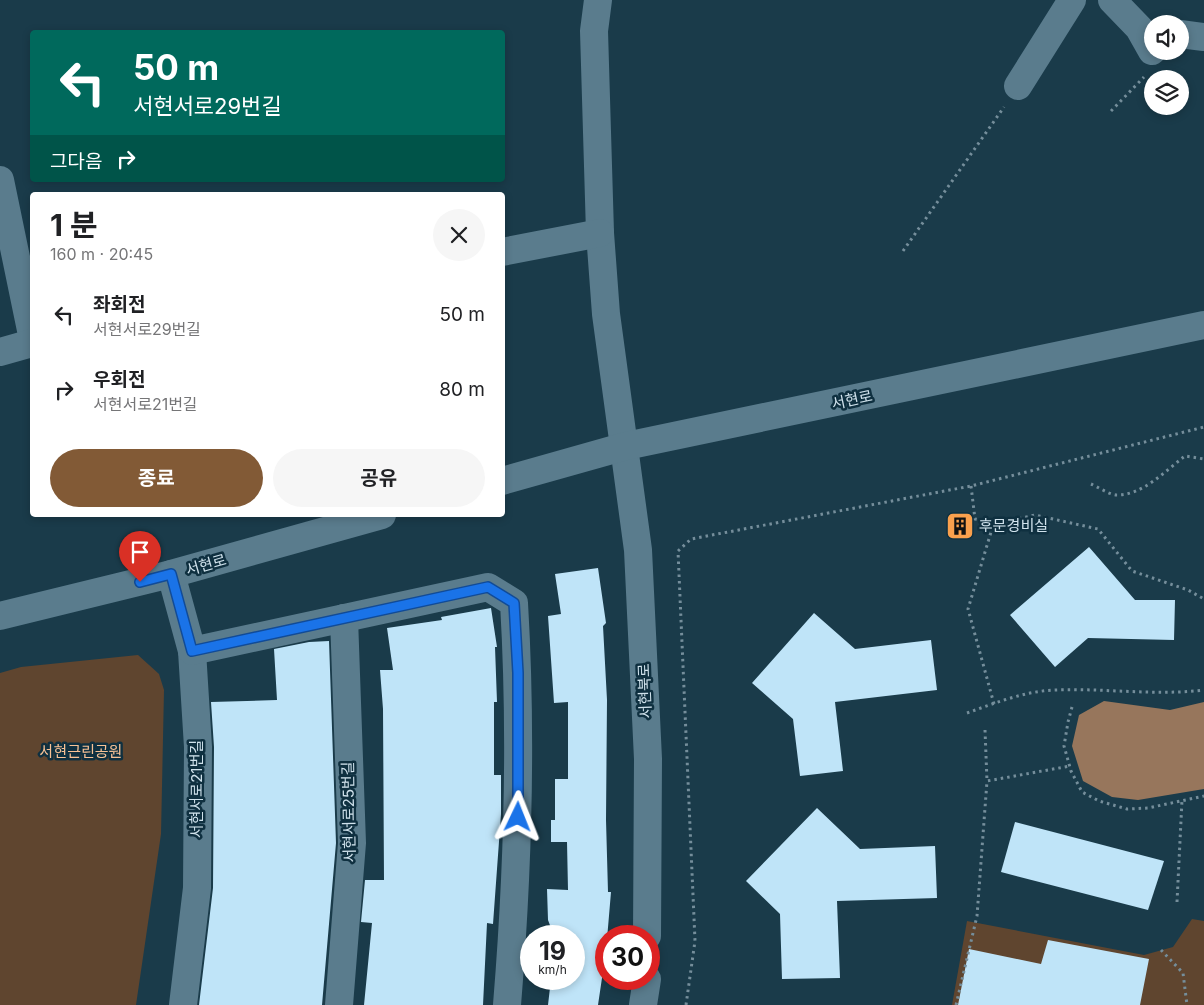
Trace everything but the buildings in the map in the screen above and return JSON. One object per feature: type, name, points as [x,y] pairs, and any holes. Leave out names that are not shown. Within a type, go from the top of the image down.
[{"type":"street","name":"서현북로","points":[[598,0],[594,32],[600,233],[606,314],[626,446],[638,550],[648,758],[647,925]]},
{"type":"street","points":[[1018,86],[1072,0]]},
{"type":"street","points":[[1112,0],[1144,36]]},
{"type":"street","points":[[1189,35],[1204,37]]},
{"type":"street","points":[[0,180],[30,325]]},
{"type":"street","points":[[505,251],[600,233]]},
{"type":"street","name":"서현로","points":[[505,480],[626,446],[702,432],[1204,324]]},
{"type":"street","points":[[0,352],[30,344]]},
{"type":"street","name":"서현로","points":[[0,616],[171,574],[375,517]]},
{"type":"street","name":"서현서로21번길","points":[[171,574],[192,651],[198,747],[197,888],[182,1005]]},
{"type":"street","points":[[192,651],[488,587],[514,603],[519,779],[514,914],[507,1005]]},
{"type":"street","name":"서현서로25번길","points":[[339,1005],[352,843],[344,618]]},
{"type":"street","points":[[643,1005],[645,990]]},
{"type":"path","points":[[1111,111],[1144,56]]},
{"type":"path","points":[[903,251],[1018,86]]},
{"type":"path","points":[[686,1005],[695,941],[678,551],[691,540],[971,486],[1204,427]]},
{"type":"path","points":[[1091,484],[1115,495],[1145,488],[1156,477],[1185,456],[1204,458]]},
{"type":"path","points":[[971,486],[975,519],[1000,523],[1035,515],[1098,529],[1132,571],[1188,590],[1204,599]]},
{"type":"path","points":[[994,522],[968,609],[994,704]]},
{"type":"path","points":[[967,713],[1010,698],[1054,690],[1175,693],[1204,690]]},
{"type":"path","points":[[1072,707],[1064,746],[1070,766],[1082,792],[1099,801],[1127,810],[1148,808],[1204,796]]},
{"type":"path","points":[[956,1005],[977,916],[987,781],[985,730]]},
{"type":"path","points":[[987,781],[1070,766]]},
{"type":"path","points":[[1177,902],[1182,800]]},
{"type":"path","points":[[1161,950],[1182,973],[1187,1005]]},
{"type":"green space","name":"서현근린공원","points":[[138,655],[159,674],[164,690],[161,834],[136,1005],[0,1005],[0,673],[21,667]]},
{"type":"green space","points":[[1192,919],[1204,921],[1204,1005],[952,1005],[967,921],[1144,955],[1173,947]]},
{"type":"shaded area","points":[[1104,701],[1170,710],[1204,702],[1204,789],[1138,800],[1112,797],[1083,781],[1072,746],[1079,715]]},
{"type":"place","name":"후문경비실","points":[[960,526]]},
{"type":"route","points":[[140,582],[171,574],[192,651],[488,587],[514,603],[518,673],[518,817]]}]
